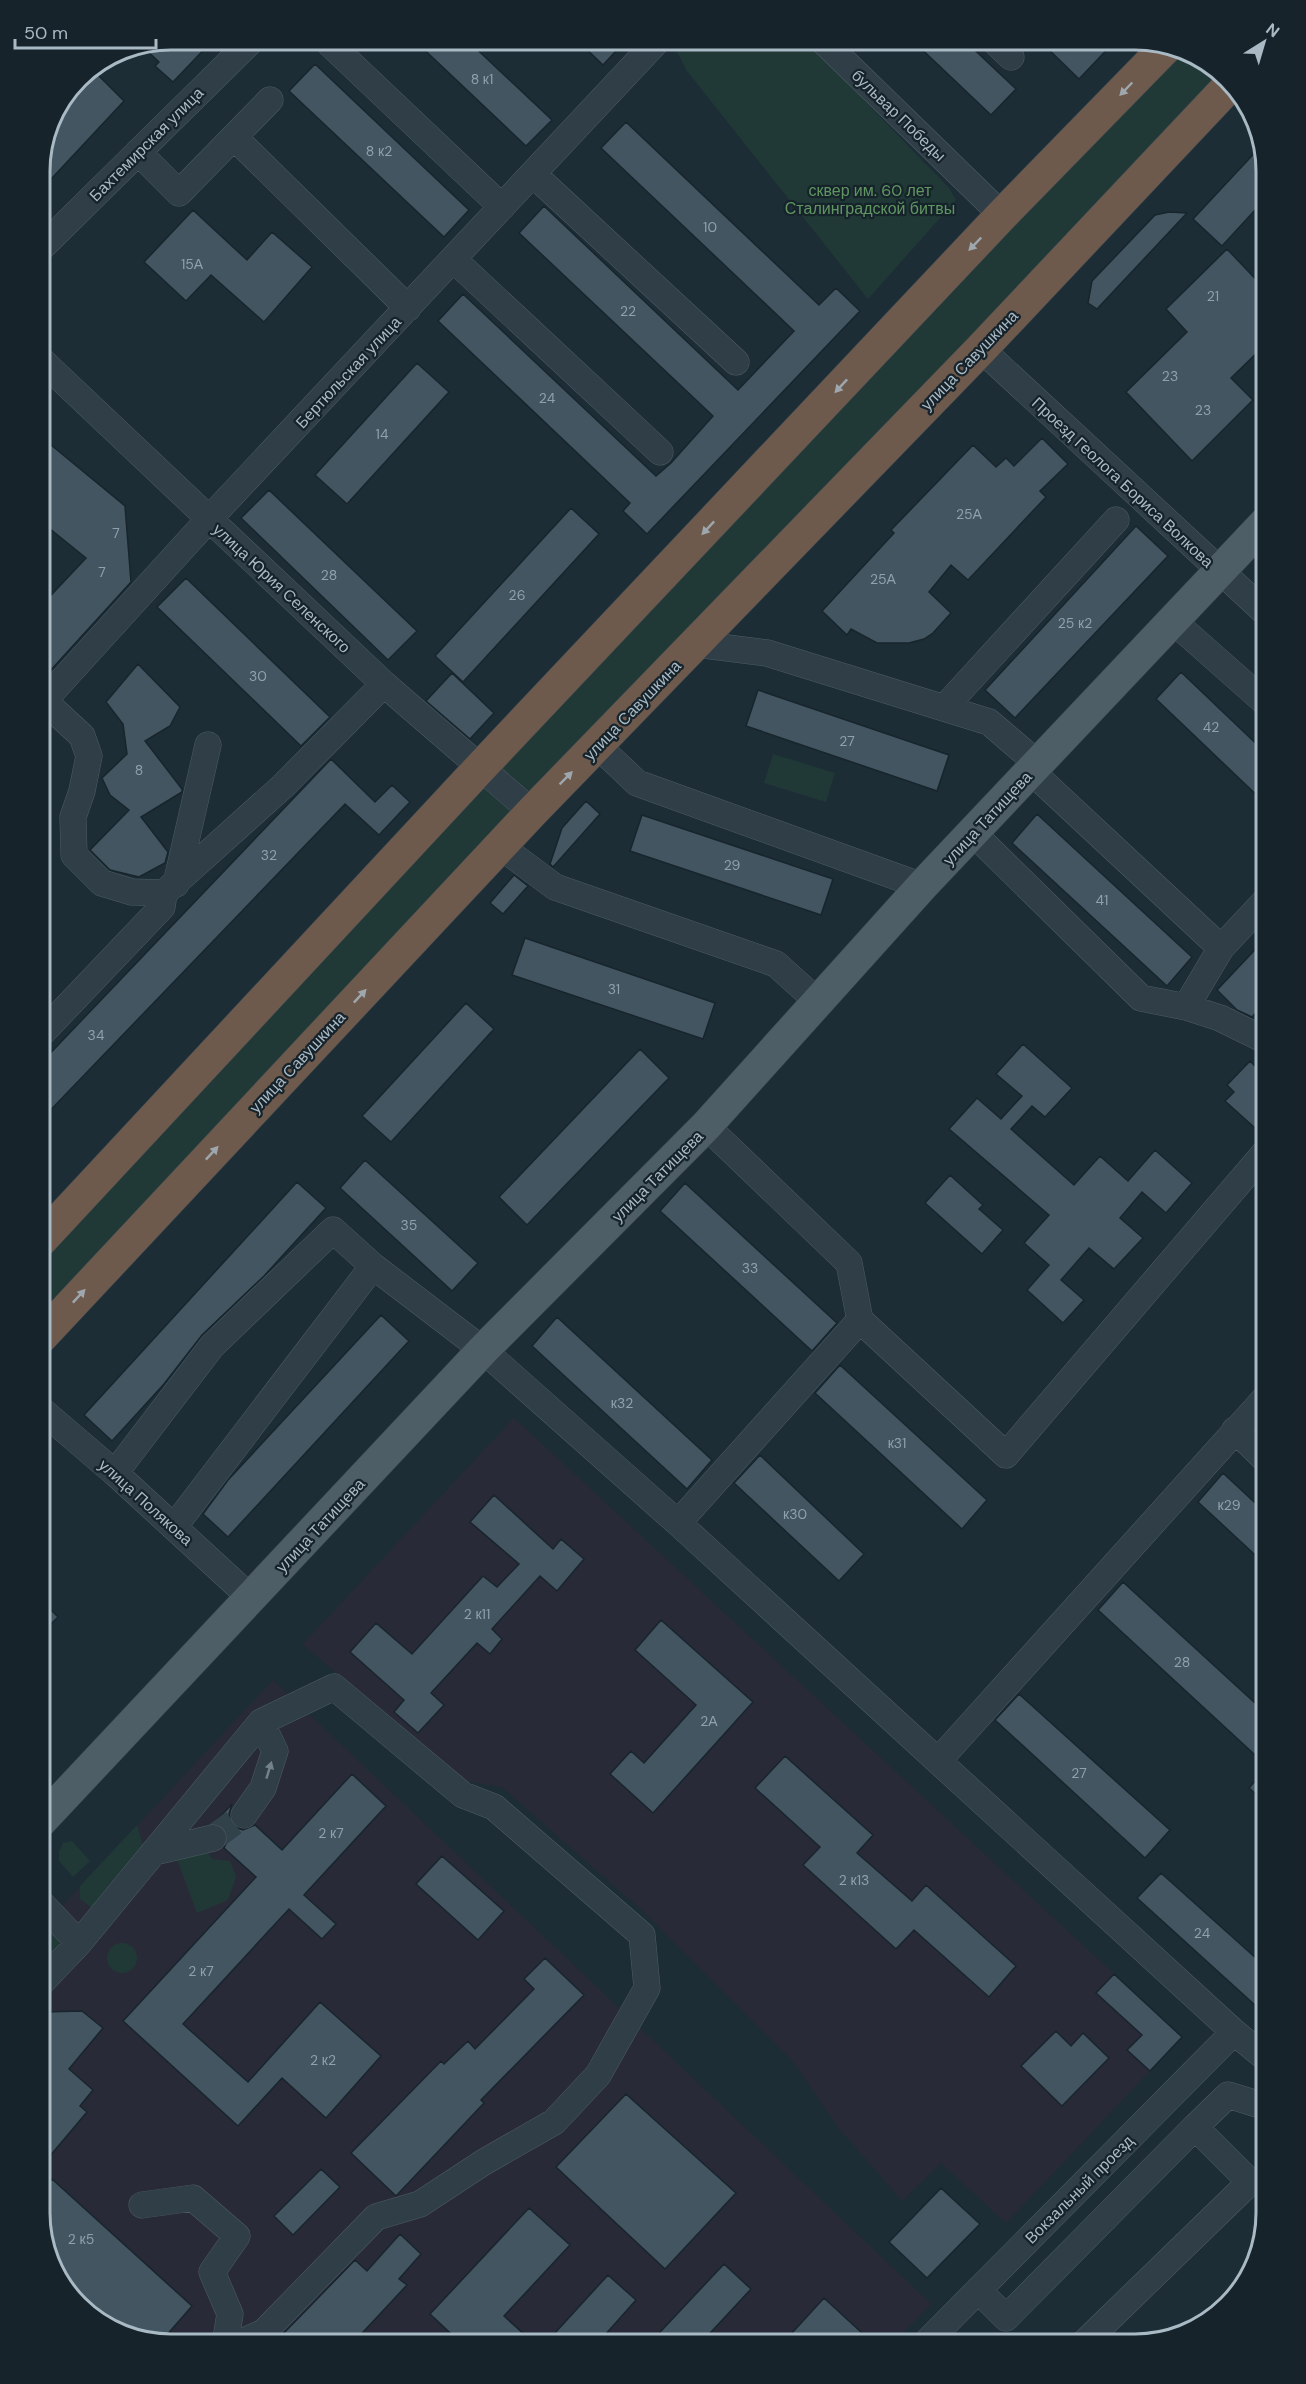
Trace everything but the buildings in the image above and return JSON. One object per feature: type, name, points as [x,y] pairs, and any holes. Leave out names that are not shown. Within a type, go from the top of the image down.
[{"type":"highway","points":[[50,1230],[480,768],[1002,215],[1161,52]]},
{"type":"highway","name":"улица Савушкина","points":[[50,1327],[532,812],[981,349],[1225,90]]},
{"type":"main road","name":"улица Татищева","points":[[50,1810],[483,1350],[706,1126],[922,886],[1256,533]]},
{"type":"street","name":"Бахтемирская улица","points":[[50,239],[242,50]]},
{"type":"street","points":[[336,50],[502,207]]},
{"type":"street","name":"Бертюльская улица","points":[[50,694],[209,519],[649,50]]},
{"type":"street","name":"бульвар Победы","points":[[832,50],[1002,215]]},
{"type":"street","points":[[1004,50],[1011,57]]},
{"type":"street","points":[[138,152],[179,193],[270,100]]},
{"type":"street","points":[[234,137],[408,308]]},
{"type":"street","points":[[533,174],[736,362]]},
{"type":"street","points":[[453,259],[660,452]]},
{"type":"street","name":"Проезд Геолога Бориса Волкова","points":[[981,349],[1256,604]]},
{"type":"street","name":"улица Юрия Селенского","points":[[50,368],[384,684],[532,812]]},
{"type":"street","points":[[944,708],[1116,520]]},
{"type":"street","points":[[1173,621],[1256,694]]},
{"type":"street","points":[[696,644],[767,653],[989,723],[1221,948]]},
{"type":"street","points":[[50,711],[82,736],[89,756],[82,791],[73,818],[74,855],[102,883],[132,892],[170,889],[283,786],[384,684]]},
{"type":"street","points":[[50,1024],[162,907],[170,889],[208,745]]},
{"type":"street","points":[[597,746],[637,783],[922,886]]},
{"type":"street","points":[[973,833],[1141,998],[1186,1007],[1220,1018],[1256,1036]]},
{"type":"street","points":[[500,846],[555,887],[776,964],[817,1001]]},
{"type":"street","points":[[1186,1007],[1221,948],[1256,911]]},
{"type":"street","points":[[706,1126],[849,1263],[860,1320],[1006,1455],[1256,1163]]},
{"type":"street","points":[[116,1473],[212,1346],[333,1230],[373,1266],[483,1350],[678,1523],[1256,2050]]},
{"type":"street","points":[[174,1527],[373,1266]]},
{"type":"street","points":[[678,1523],[860,1320]]},
{"type":"street","points":[[938,1761],[1256,1408]]},
{"type":"street","name":"улица Полякова","points":[[50,1417],[116,1473],[251,1598]]},
{"type":"street","points":[[1235,1430],[1256,1450]]},
{"type":"street","points":[[50,1973],[79,1942],[261,1722],[334,1687],[463,1795],[494,1807],[642,1935],[647,1988],[598,2075],[554,2122],[484,2162],[420,2204],[376,2217],[260,2334]]},
{"type":"street","points":[[244,1815],[263,1788],[274,1751],[261,1722]]},
{"type":"street","points":[[154,1852],[213,1838]]},
{"type":"street","points":[[50,1912],[79,1942]]},
{"type":"street","name":"Вокзальный проезд","points":[[942,2334],[978,2290],[1234,2032]]},
{"type":"street","points":[[978,2290],[1006,2318],[1228,2095],[1256,2104]]},
{"type":"street","points":[[1093,2334],[1250,2182],[1195,2127]]},
{"type":"street","points":[[142,2205],[193,2198],[237,2236],[212,2272],[230,2314],[227,2334]]},
{"type":"shaded area","points":[[514,1418],[1182,2037],[1006,2223],[941,2163],[902,2201],[838,2127],[793,2061],[644,1912],[502,1787],[466,1781],[445,1768],[303,1644]]},
{"type":"shaded area","points":[[273,1680],[931,2304],[902,2334],[162,2334],[124,2325],[97,2310],[74,2287],[59,2260],[52,2237],[50,2222],[50,1919]]},
{"type":"green space","name":"сквер им. 60 лет Сталинградской битвы","points":[[676,50],[816,50],[949,188],[956,200],[868,299],[687,71]]},
{"type":"green space","points":[[1162,53],[1189,62],[1221,85],[1225,90],[50,1327],[50,1230]]},
{"type":"green space","points":[[773,754],[835,773],[826,802],[764,783]]},
{"type":"green space","points":[[137,1825],[145,1852],[95,1910],[80,1899],[80,1886]]},
{"type":"green space","points":[[72,1841],[90,1861],[73,1877],[59,1861],[59,1852],[63,1843]]},
{"type":"green space","points":[[207,1850],[212,1859],[230,1861],[236,1877],[228,1900],[197,1913],[177,1859]]},
{"type":"green space","points":[[50,1928],[56,1929],[60,1937],[60,1946],[50,1956]]},
{"type":"green space","points":[[122,1943],[133,1947],[137,1958],[133,1969],[122,1973],[111,1969],[107,1958],[111,1947]]},
{"type":"tunnel","points":[[213,1838],[244,1815]]}]
